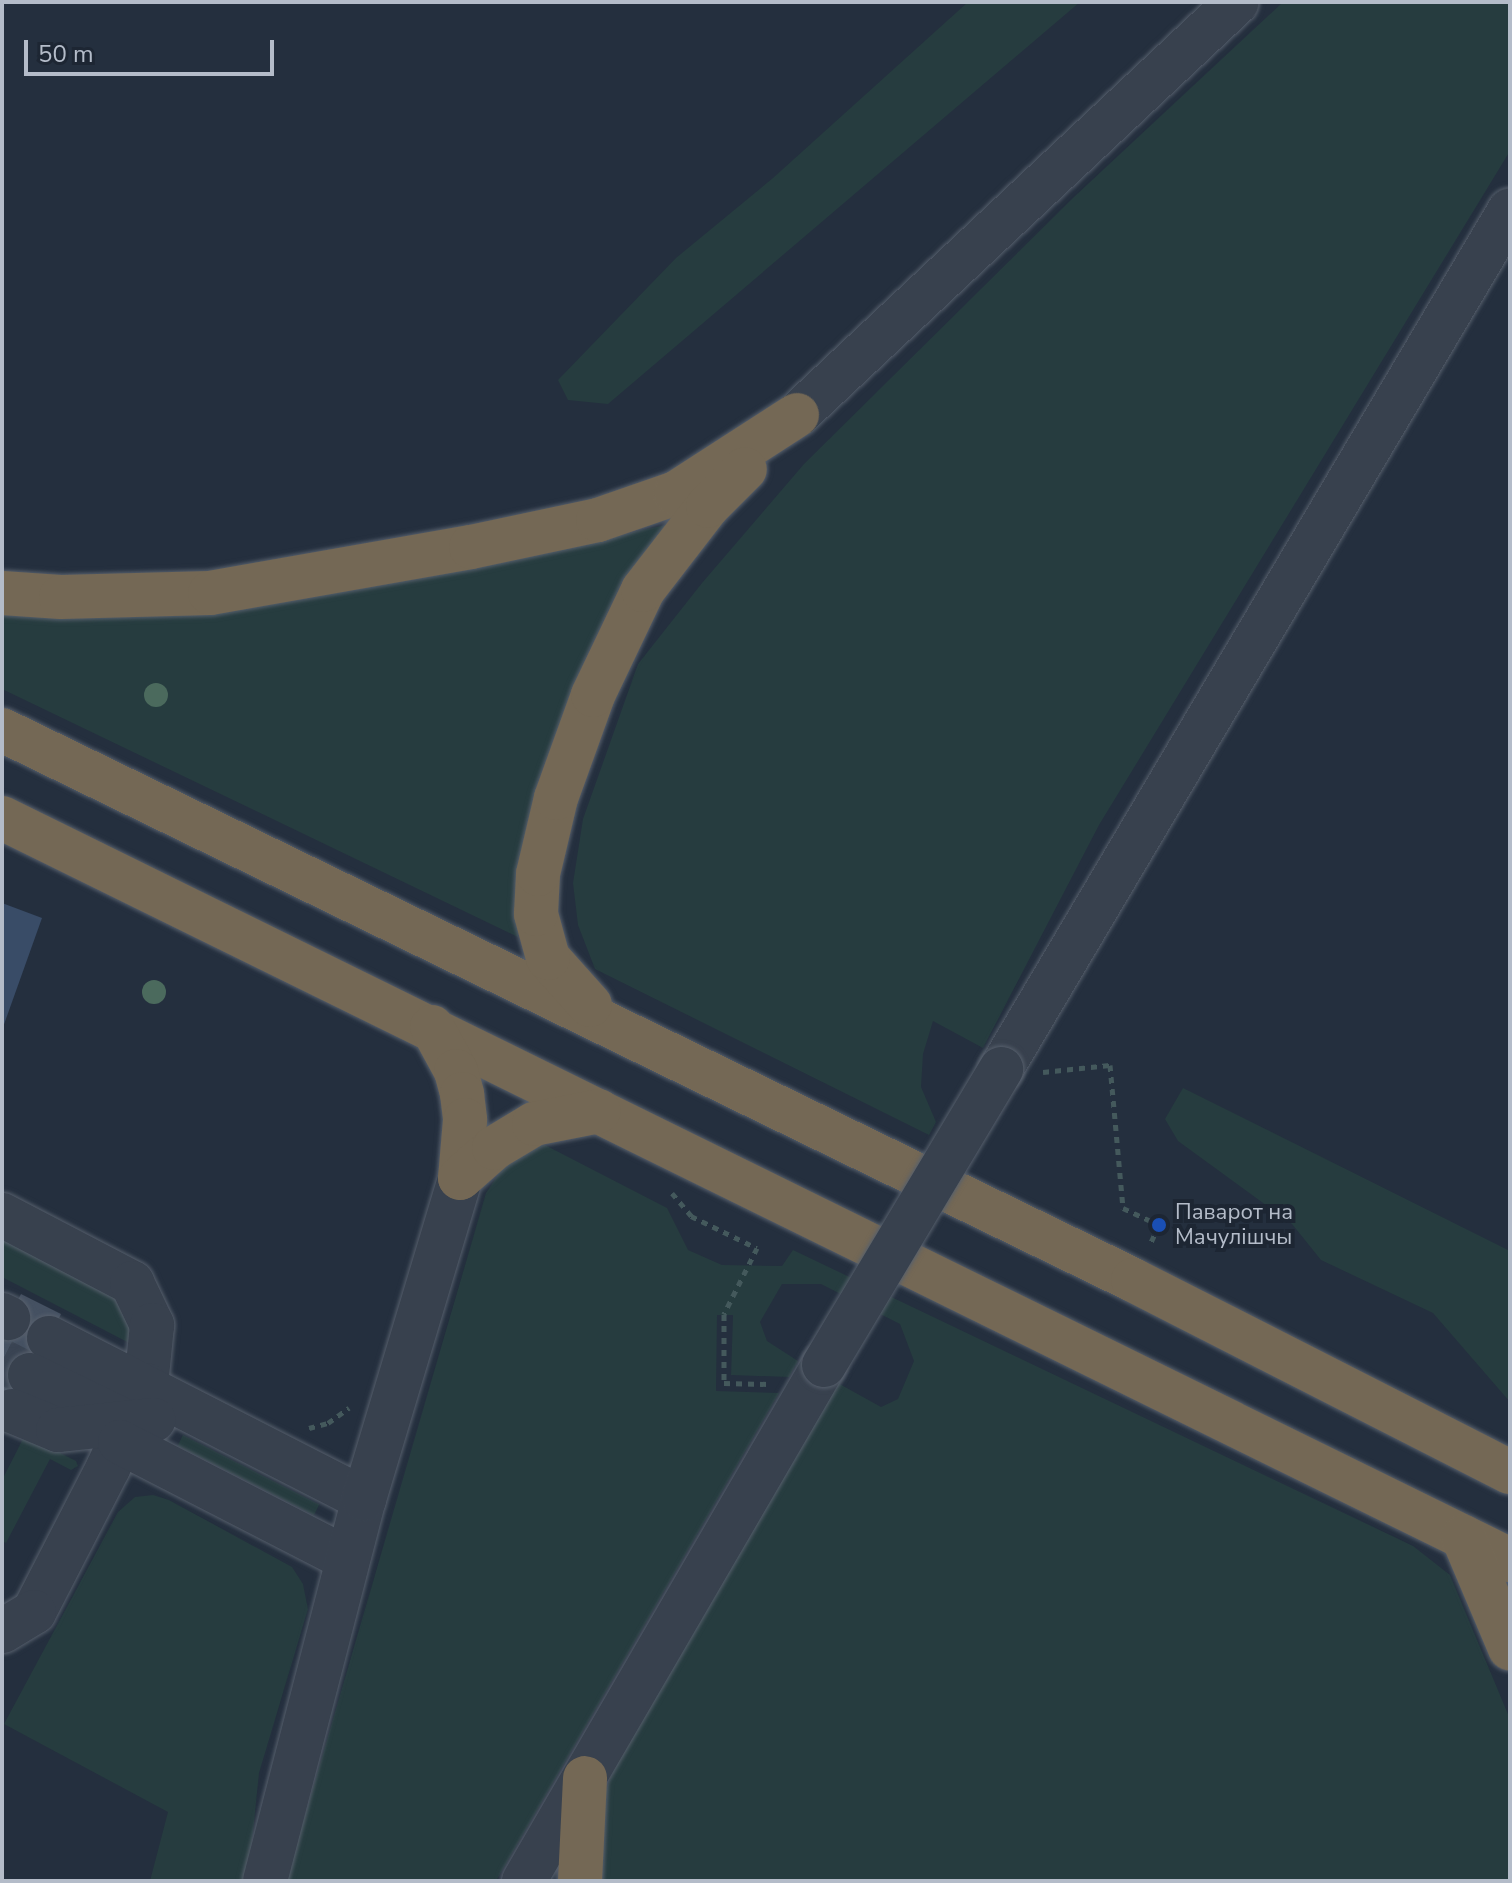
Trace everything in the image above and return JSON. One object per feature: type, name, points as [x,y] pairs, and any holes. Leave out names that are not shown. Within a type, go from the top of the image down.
[{"type":"highway","points":[[2,593],[61,597],[210,593],[471,547],[598,520],[676,493],[797,415]]},
{"type":"highway","points":[[602,1019],[548,958],[536,914],[538,874],[556,798],[593,695],[643,590],[708,506],[797,415]]},
{"type":"highway","points":[[2,730],[602,1019],[1133,1280],[1510,1472]]},
{"type":"highway","points":[[2,818],[1510,1560]]},
{"type":"highway","points":[[432,1027],[456,1071],[462,1094],[465,1120],[460,1178]]},
{"type":"highway","points":[[460,1178],[494,1148],[534,1124],[599,1111]]},
{"type":"highway","points":[[1463,1537],[1510,1648]]},
{"type":"highway","points":[[580,1881],[585,1778]]},
{"type":"street","points":[[797,415],[1237,2]]},
{"type":"street","points":[[524,1881],[824,1365],[1015,1072],[1510,210]]},
{"type":"street","points":[[265,1881],[364,1499],[460,1178]]},
{"type":"street","points":[[2,1215],[132,1283],[152,1325],[132,1417],[34,1612],[2,1631]]},
{"type":"street","points":[[348,1559],[132,1417],[30,1375],[58,1430],[132,1417],[203,1415],[364,1499]]},
{"type":"path","points":[[1015,1072],[1110,1065],[1123,1208],[1159,1225],[1133,1280]]},
{"type":"path","points":[[665,1184],[691,1216],[757,1248],[724,1314],[724,1383],[777,1385]]},
{"type":"path","points":[[299,1430],[328,1423],[348,1409],[354,1399]]},
{"type":"green space","points":[[968,2],[1080,2],[608,404],[568,400],[558,380],[676,258],[773,178]]},
{"type":"green space","points":[[1283,2],[1510,2],[1510,151],[1099,825],[983,1048],[933,1021],[923,1054],[921,1087],[936,1122],[929,1135],[595,969],[578,925],[573,883],[583,819],[638,664],[702,583],[804,464],[1074,197]]},
{"type":"green space","points":[[666,525],[621,584],[580,671],[539,779],[519,872],[518,937],[2,689],[2,615],[203,612],[454,570]]},
{"type":"green space","points":[[1183,1088],[1510,1251],[1510,1402],[1433,1313],[1321,1260],[1292,1224],[1178,1141],[1165,1119]]},
{"type":"green space","points":[[543,1144],[667,1208],[688,1250],[722,1265],[782,1266],[793,1250],[1413,1546],[1450,1575],[1510,1719],[1510,1881],[598,1881],[604,1795],[618,1759],[836,1382],[881,1407],[898,1399],[914,1361],[900,1324],[821,1284],[782,1284],[760,1322],[767,1341],[798,1361],[789,1377],[731,1375],[733,1315],[717,1315],[716,1391],[779,1393],[496,1881],[286,1881],[486,1193],[509,1158]]},
{"type":"green space","points":[[2,1230],[128,1306],[135,1346],[2,1277]]},
{"type":"green space","points":[[25,1435],[76,1461],[78,1466],[71,1470],[50,1459],[6,1543],[2,1541],[2,1480]]},
{"type":"green space","points":[[183,1435],[319,1504],[314,1515],[178,1446]]},
{"type":"green space","points":[[153,1495],[169,1500],[292,1567],[303,1584],[308,1609],[259,1773],[248,1881],[150,1881],[168,1812],[4,1724],[118,1512],[135,1497]]},
{"type":"water","points":[[2,903],[42,918],[2,1030]]},
{"type":"building","points":[[21,1294],[61,1314],[2,1430],[2,1330]]},
{"type":"tunnel","points":[[2,1361],[30,1375]]},
{"type":"place","name":"Паварот на Мачулішчы","points":[[1159,1225]]}]
